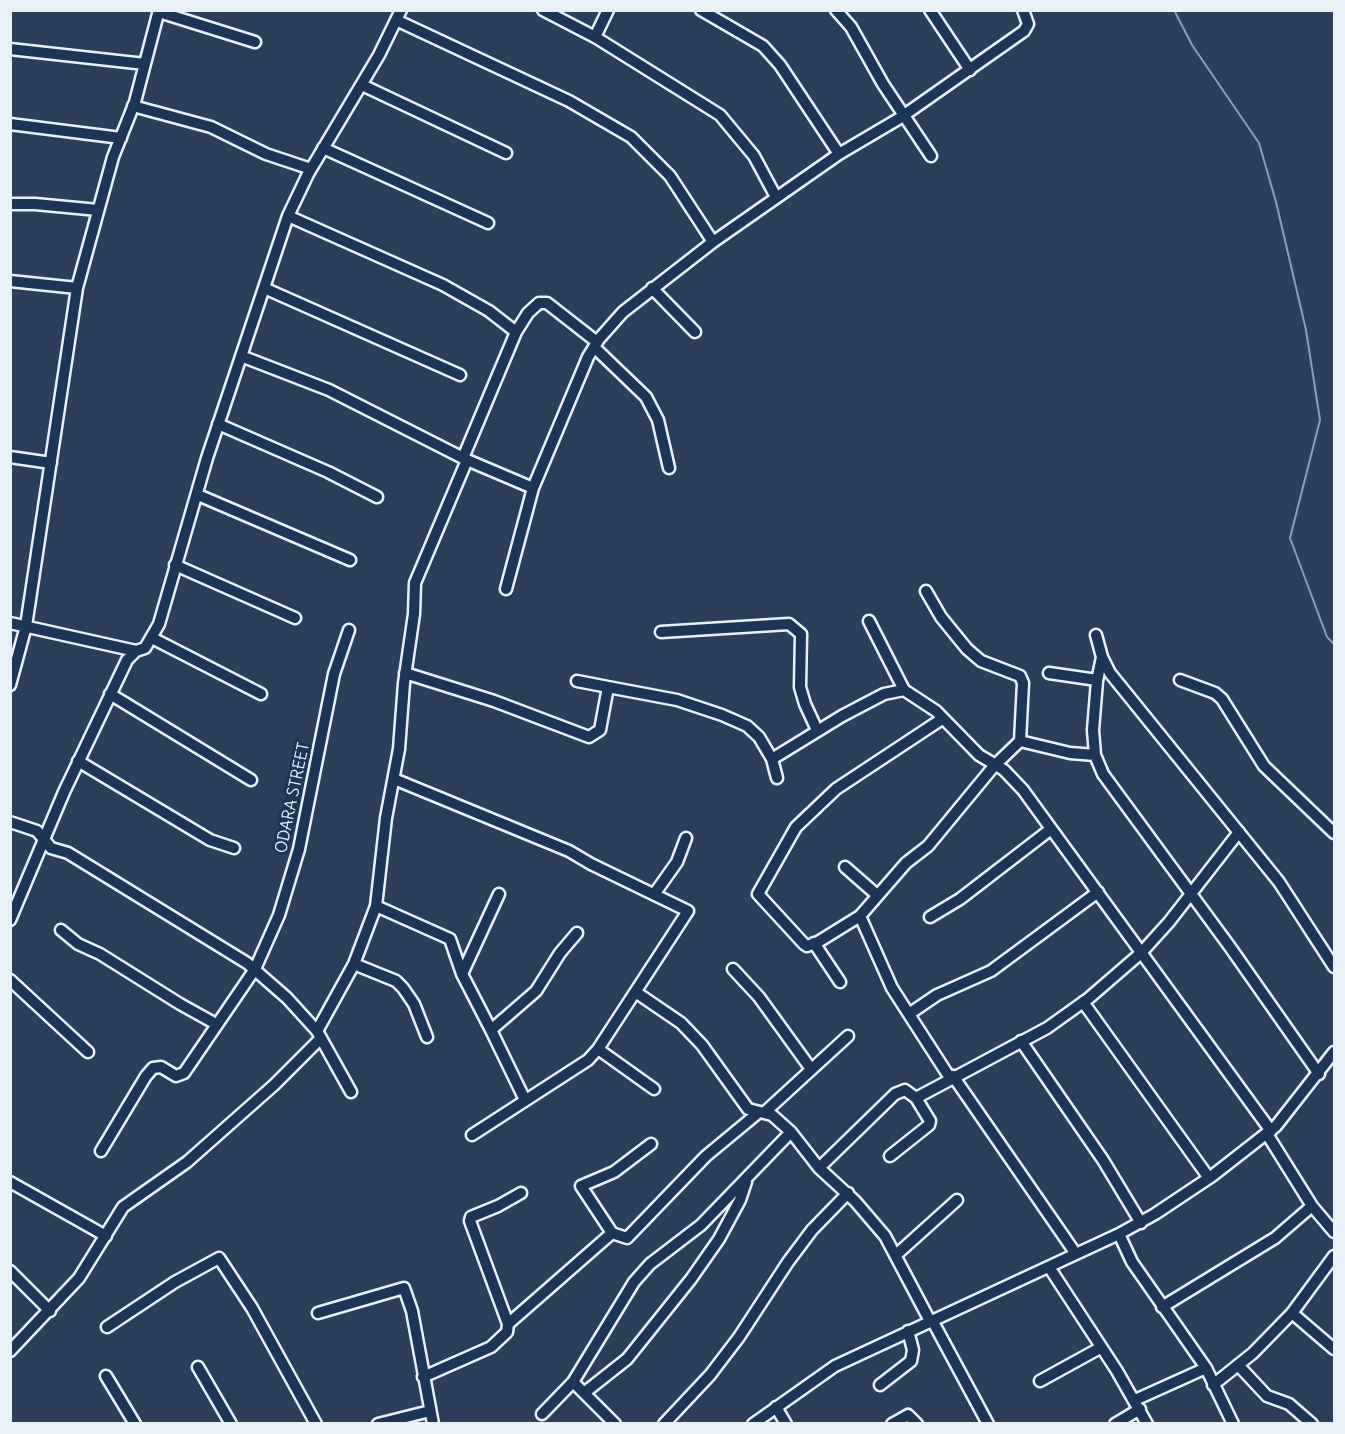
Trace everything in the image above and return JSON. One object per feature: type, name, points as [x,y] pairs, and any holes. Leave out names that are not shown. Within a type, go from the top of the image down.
[{"type":"street","points":[[543,10],[595,37],[720,115],[747,146],[776,197]]},
{"type":"street","points":[[595,37],[608,10]]},
{"type":"street","points":[[701,10],[763,46],[780,65],[839,154]]},
{"type":"street","points":[[836,10],[851,27],[903,116],[931,156]]},
{"type":"street","points":[[930,10],[970,70]]},
{"type":"street","points":[[506,589],[533,488],[596,344],[623,312],[713,242],[776,197],[839,154],[903,116],[1024,31],[1028,24],[1023,10]]},
{"type":"street","points":[[10,685],[26,626],[77,288],[98,210],[121,138],[134,106],[159,11],[255,42]]},
{"type":"street","points":[[10,920],[78,761],[127,660],[136,651],[145,648],[152,638],[198,495],[218,424],[288,216],[310,169],[362,86],[399,15],[569,101],[631,137],[670,176],[713,242]]},
{"type":"street","points":[[10,49],[145,64]]},
{"type":"street","points":[[362,86],[506,153]]},
{"type":"street","points":[[134,106],[212,127],[266,154],[310,169]]},
{"type":"street","points":[[10,124],[121,138]]},
{"type":"street","points":[[323,148],[488,223]]},
{"type":"street","points":[[10,204],[98,210]]},
{"type":"street","points":[[288,216],[443,285],[489,311],[516,332]]},
{"type":"street","points":[[10,281],[77,288]]},
{"type":"street","points":[[264,288],[460,375]]},
{"type":"street","points":[[652,288],[694,332]]},
{"type":"street","points":[[10,1351],[80,1278],[123,1207],[187,1162],[274,1085],[319,1035],[354,963],[376,906],[414,614],[415,583],[516,332],[528,313],[538,303],[547,303],[596,344],[646,397],[658,420],[669,468]]},
{"type":"street","points":[[241,356],[329,390],[465,459],[533,488]]},
{"type":"street","points":[[218,424],[328,472],[377,497]]},
{"type":"street","points":[[10,457],[51,463]]},
{"type":"street","points":[[198,495],[350,560]]},
{"type":"street","points":[[175,565],[295,618]]},
{"type":"street","points":[[927,591],[941,617],[981,661],[1020,676],[1023,683],[1020,741],[994,766],[928,846],[906,863],[860,916],[807,946],[762,901],[759,894],[762,884],[796,827],[836,789],[942,719]]},
{"type":"street","points":[[869,621],[902,682],[904,690],[936,711],[994,766],[1004,770],[1023,790],[1269,1132],[1312,1206],[1335,1232]]},
{"type":"street","points":[[10,623],[136,651]]},
{"type":"street","points":[[661,633],[789,624],[801,634],[800,687],[805,705],[817,730]]},
{"type":"street","name":"ODARA STREET","points":[[101,1151],[153,1068],[161,1067],[176,1076],[184,1072],[255,969],[279,915],[299,849],[334,674],[349,630]]},
{"type":"street","points":[[1096,635],[1102,657],[1123,689],[1278,882],[1335,967]]},
{"type":"street","points":[[152,638],[261,694]]},
{"type":"street","points":[[1102,657],[1097,680],[1093,730],[1095,755],[1103,774],[1191,893],[1319,1074]]},
{"type":"street","points":[[405,673],[494,701],[570,732],[589,737],[600,730],[608,687]]},
{"type":"street","points":[[1049,673],[1097,680]]},
{"type":"street","points":[[1180,680],[1206,688],[1222,699],[1264,766],[1335,833]]},
{"type":"street","points":[[577,681],[677,700],[747,726],[759,737],[772,759],[777,778]]},
{"type":"street","points":[[772,759],[817,730],[884,694],[904,690]]},
{"type":"street","points":[[110,694],[251,780]]},
{"type":"street","points":[[1020,741],[1070,753],[1095,755]]},
{"type":"street","points":[[78,761],[210,840],[234,848]]},
{"type":"street","points":[[394,779],[569,851],[688,911],[637,993],[588,1060],[472,1135]]},
{"type":"street","points":[[10,822],[37,831],[51,848],[68,853],[182,920],[255,969],[287,998],[319,1035],[351,1092]]},
{"type":"street","points":[[930,917],[960,899],[1051,829]]},
{"type":"street","points":[[916,1098],[951,1077],[1047,1028],[1083,1002],[1141,953],[1239,832]]},
{"type":"street","points":[[655,893],[677,862],[686,838]]},
{"type":"street","points":[[845,867],[877,895]]},
{"type":"street","points":[[909,1014],[946,991],[991,971],[1098,892]]},
{"type":"street","points":[[462,974],[499,894]]},
{"type":"street","points":[[376,906],[450,939],[462,974],[525,1100]]},
{"type":"street","points":[[860,916],[892,988],[951,1077],[1076,1254]]},
{"type":"street","points":[[61,930],[78,944],[100,954],[216,1024]]},
{"type":"street","points":[[491,1030],[536,991],[560,952],[577,933]]},
{"type":"street","points":[[814,944],[840,982]]},
{"type":"street","points":[[354,963],[396,981],[414,1004],[427,1036]]},
{"type":"street","points":[[733,969],[759,997],[811,1070]]},
{"type":"street","points":[[10,980],[88,1052]]},
{"type":"street","points":[[637,993],[681,1023],[702,1045],[748,1109],[772,1115],[791,1132],[819,1168],[848,1193],[885,1236],[988,1424]]},
{"type":"street","points":[[1083,1002],[1209,1178]]},
{"type":"street","points":[[651,1144],[614,1172],[581,1186],[612,1233],[627,1238],[706,1156],[762,1113],[848,1036]]},
{"type":"street","points":[[1021,1041],[1103,1160],[1141,1223]]},
{"type":"street","points":[[598,1049],[654,1089]]},
{"type":"street","points":[[753,1424],[835,1366],[1141,1223],[1209,1178],[1269,1132],[1335,1052]]},
{"type":"street","points":[[819,1168],[895,1094],[905,1090],[916,1098],[930,1121],[929,1125],[890,1156]]},
{"type":"street","points":[[542,1414],[573,1382],[642,1273],[701,1225],[791,1132]]},
{"type":"street","points":[[584,1393],[627,1359],[691,1279],[719,1239],[740,1200],[746,1180]]},
{"type":"street","points":[[10,1182],[106,1236]]},
{"type":"street","points":[[423,1377],[491,1347],[507,1332],[508,1324],[470,1221],[471,1217],[498,1206],[521,1192]]},
{"type":"street","points":[[664,1424],[710,1376],[812,1230],[848,1193]]},
{"type":"street","points":[[896,1255],[957,1200]]},
{"type":"street","points":[[1162,1307],[1275,1238],[1312,1206]]},
{"type":"street","points":[[508,1324],[612,1233]]},
{"type":"street","points":[[1119,1234],[1131,1262],[1206,1368],[1233,1424]]},
{"type":"street","points":[[1213,1385],[1239,1366],[1292,1313],[1335,1256]]},
{"type":"street","points":[[107,1327],[175,1282],[219,1258],[256,1315],[316,1424]]},
{"type":"street","points":[[1049,1267],[1137,1404],[1147,1424]]},
{"type":"street","points":[[10,1271],[50,1311]]},
{"type":"street","points":[[318,1313],[404,1288],[412,1311],[433,1424]]},
{"type":"street","points":[[1292,1313],[1335,1349]]},
{"type":"street","points":[[880,1385],[911,1361],[913,1350],[908,1331]]},
{"type":"street","points":[[1040,1381],[1100,1348]]},
{"type":"street","points":[[198,1366],[231,1424]]},
{"type":"street","points":[[1239,1366],[1267,1396],[1288,1404],[1312,1424]]},
{"type":"street","points":[[1115,1424],[1137,1404],[1206,1368]]},
{"type":"street","points":[[106,1376],[135,1424]]},
{"type":"street","points":[[573,1382],[615,1424]]},
{"type":"street","points":[[776,1407],[786,1424]]},
{"type":"street","points":[[378,1424],[430,1411]]},
{"type":"street","points":[[892,1424],[908,1414],[917,1424]]},
{"type":"waterway","points":[[1174,10],[1192,45],[1259,143],[1276,202],[1306,330],[1320,420],[1290,538],[1327,637],[1334,644]]}]
